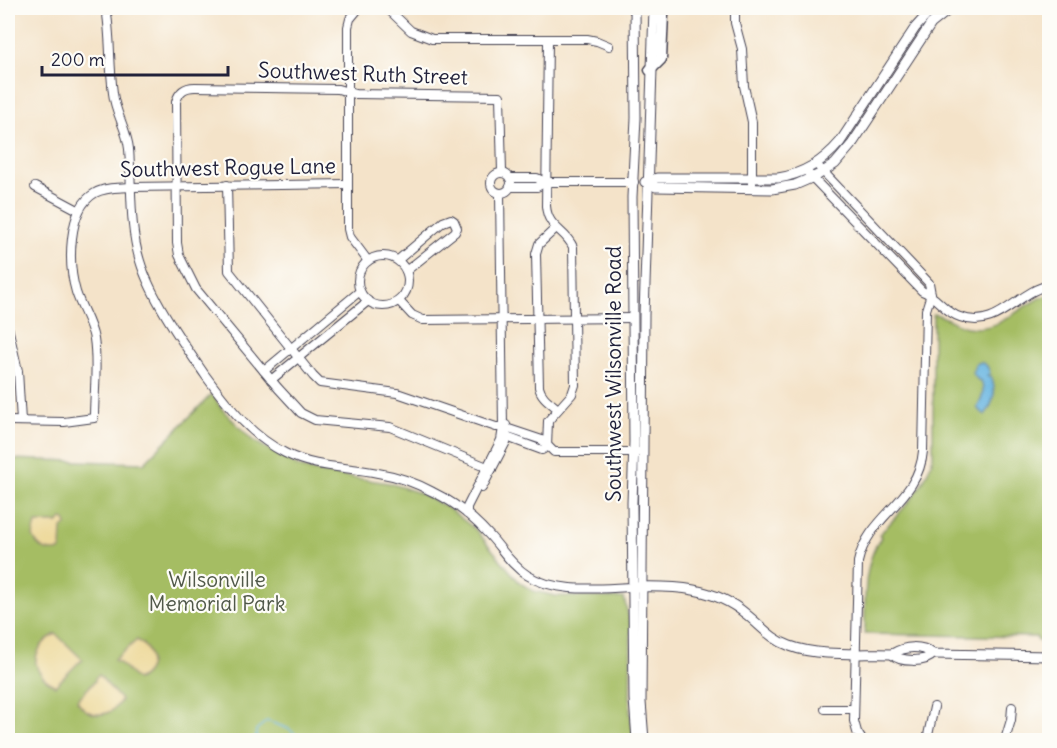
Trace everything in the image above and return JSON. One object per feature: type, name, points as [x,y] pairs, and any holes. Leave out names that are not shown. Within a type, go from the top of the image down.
[{"type":"highway","points":[[650,70],[662,59],[665,8]]},
{"type":"main road","name":"Southwest Wilsonville Road","points":[[635,8],[633,318],[638,452]]},
{"type":"main road","name":"Southwest Wilsonville Road","points":[[644,741],[638,587],[638,452],[654,8]]},
{"type":"main road","points":[[634,182],[647,182],[657,178],[778,178],[805,170],[816,164],[840,142],[915,28],[933,8]]},
{"type":"main road","points":[[647,182],[656,187],[752,189],[790,186],[813,178],[835,164],[852,144],[931,24],[951,8]]},
{"type":"main road","name":"Southwest Wilsonville Road","points":[[637,741],[634,706],[638,587]]},
{"type":"main road","points":[[638,587],[679,587],[704,592],[734,605],[771,636],[791,647],[814,652],[892,654],[900,659],[924,659],[933,654],[1050,656]]},
{"type":"street","points":[[106,8],[111,45],[113,92],[117,112],[128,141],[136,246],[148,284],[200,366],[238,418],[261,438],[294,457],[320,465],[378,473],[404,480],[436,494],[467,514],[517,568],[539,581],[570,587],[638,587]]},
{"type":"street","points":[[359,8],[350,19],[348,27],[348,229],[350,237],[368,261]]},
{"type":"street","points":[[387,8],[411,31],[427,38],[441,40],[587,39],[597,40],[609,46]]},
{"type":"street","points":[[735,8],[735,23],[742,49],[744,86],[752,122],[752,189]]},
{"type":"street","points":[[547,447],[548,421],[574,390],[573,247],[547,217],[545,182],[548,40]]},
{"type":"street","name":"Southwest Ruth Street","points":[[490,468],[390,427],[315,420],[306,417],[271,380],[196,289],[179,255],[176,102],[181,91],[188,87],[338,89],[354,94],[500,96],[502,172]]},
{"type":"street","points":[[816,164],[929,283],[931,294],[926,310],[923,458],[919,474],[912,486],[874,528],[863,546],[858,569],[854,709],[856,732],[862,741]]},
{"type":"street","points":[[805,170],[922,291],[931,294],[954,315],[966,319],[982,320],[1002,313],[1033,290],[1050,285]]},
{"type":"street","points":[[545,182],[537,187],[510,187],[500,193],[493,189],[490,182],[494,175],[502,172],[510,178],[537,178],[545,182],[634,182]]},
{"type":"street","points":[[510,178],[510,187]]},
{"type":"street","name":"Southwest Rogue Lane","points":[[78,210],[95,193],[110,188],[348,184]]},
{"type":"street","points":[[227,185],[229,271],[313,376],[324,384],[397,393],[542,440],[554,452],[638,452]]},
{"type":"street","points":[[8,421],[64,422],[94,418],[94,342],[90,324],[75,290],[71,266],[74,224],[78,210],[35,188]]},
{"type":"street","points":[[467,514],[467,507],[490,468],[503,429],[500,193]]},
{"type":"street","points":[[398,260],[443,222],[451,219],[454,221],[457,228],[453,233],[406,271]]},
{"type":"street","points":[[556,228],[539,244],[537,249],[540,392],[558,409]]},
{"type":"street","points":[[381,256],[398,260],[406,271],[408,284],[399,301],[385,306],[368,301],[360,291],[359,274],[368,261],[381,256]]},
{"type":"street","points":[[264,371],[360,291]]},
{"type":"street","points":[[271,380],[368,301]]},
{"type":"street","points":[[399,301],[412,315],[423,320],[633,318]]},
{"type":"street","points":[[8,327],[18,371],[21,421]]},
{"type":"street","points":[[927,741],[934,706]]},
{"type":"street","points":[[1005,741],[1012,707]]},
{"type":"street","points":[[825,709],[854,709]]},
{"type":"green space","points":[[1049,295],[1049,644],[1041,643],[1036,637],[865,634],[866,584],[870,560],[881,537],[879,535],[919,489],[930,468],[933,456],[933,314],[967,327],[987,327]]},
{"type":"green space","name":"Wilsonville Memorial Park","points":[[212,394],[221,408],[252,440],[299,467],[321,473],[389,483],[417,492],[445,506],[475,529],[520,583],[533,591],[556,596],[624,598],[631,626],[630,713],[634,740],[8,740],[8,459],[144,463]]},
{"type":"sand","points":[[62,519],[67,524],[62,528],[61,550],[52,551],[41,547],[33,536],[36,523],[58,523]]},
{"type":"sand","points":[[56,634],[83,660],[55,686],[41,675],[36,661],[42,645]]},
{"type":"sand","points":[[137,640],[147,649],[150,660],[147,671],[137,680],[114,660]]},
{"type":"sand","points":[[99,675],[121,700],[111,711],[99,714],[87,711],[77,700]]},
{"type":"water","points":[[981,362],[987,366],[990,373],[987,376],[991,376],[994,387],[991,406],[985,415],[977,408],[983,394],[981,380],[979,381],[972,373],[976,364]]},
{"type":"waterway","points":[[256,740],[256,730],[267,721],[289,729],[303,740]]}]
